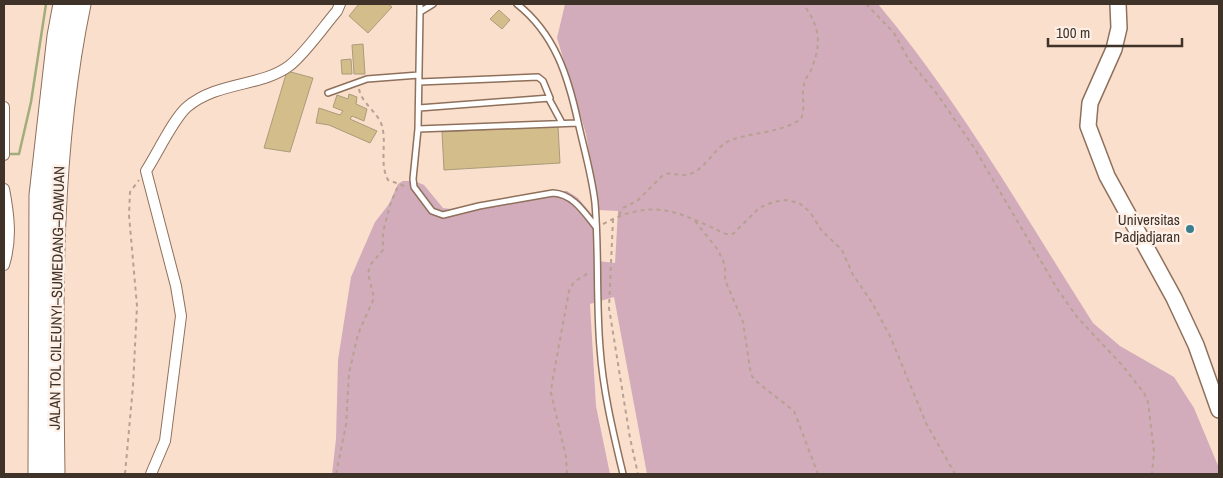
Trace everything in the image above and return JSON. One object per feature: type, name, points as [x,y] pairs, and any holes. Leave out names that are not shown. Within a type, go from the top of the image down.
[{"type":"highway","name":"JALAN TOL CILEUNYI–SUMEDANG–DAWUAN","points":[[38,474],[39,194],[57,36],[63,4]]},
{"type":"highway","name":"JALAN TOL CILEUNYI–SUMEDANG–DAWUAN","points":[[55,474],[56,178],[74,39],[81,4]]},
{"type":"main road","points":[[1118,4],[1119,28],[1114,49],[1090,103],[1088,126],[1107,176],[1174,298],[1196,345],[1219,410]]},
{"type":"street","points":[[151,474],[165,441],[181,316],[176,286],[146,171],[177,119],[187,107],[232,84],[267,77],[290,66],[340,4]]},
{"type":"street","points":[[4,109],[4,155]]},
{"type":"street","points":[[4,189],[9,214],[9,249],[4,265]]},
{"type":"lane","points":[[420,4],[419,108],[413,179],[414,187],[432,211],[443,215],[480,206],[553,193],[562,194],[579,206],[596,227]]},
{"type":"lane","points":[[420,12],[434,4]]},
{"type":"lane","points":[[517,4],[532,16],[552,42],[566,73],[578,123],[593,194],[600,347],[606,401],[622,474]]},
{"type":"lane","points":[[328,93],[357,82],[419,75]]},
{"type":"lane","points":[[419,82],[538,77],[543,81],[550,96],[549,99],[562,123]]},
{"type":"lane","points":[[419,108],[549,99]]},
{"type":"lane","points":[[418,129],[578,123]]},
{"type":"path","points":[[619,215],[623,208],[638,201],[663,175],[668,173],[686,175],[698,170],[719,148],[731,140],[768,132],[796,123],[801,118],[804,112],[804,80],[811,70],[819,38],[811,14],[804,4]]},
{"type":"path","points":[[866,4],[894,33],[909,60],[942,101],[972,146],[1058,290],[1077,317],[1122,365],[1144,393],[1148,402],[1154,452],[1152,474]]},
{"type":"path","points":[[357,82],[360,96],[381,123],[384,138],[382,170],[388,180],[398,186],[412,188],[422,196]]},
{"type":"path","points":[[125,474],[133,386],[136,306],[129,215],[130,192],[146,171]]},
{"type":"path","points":[[336,474],[346,425],[349,373],[358,334],[373,302],[368,272],[370,264],[383,250],[383,232],[390,205],[398,186]]},
{"type":"path","points":[[596,227],[619,215],[657,208],[672,210],[726,234],[733,234],[759,208],[773,202],[786,200],[799,203],[810,212],[822,231],[842,250],[850,269],[871,301],[890,336],[926,423],[955,474]]},
{"type":"path","points":[[612,219],[609,308],[630,438],[638,474]]},
{"type":"path","points":[[694,219],[718,250],[725,265],[724,280],[743,322],[751,375],[757,382],[794,411],[818,474]]},
{"type":"path","points":[[567,474],[566,457],[551,393],[552,382],[569,291],[574,282],[580,277],[597,269]]},
{"type":"shaded area","points":[[565,4],[878,4],[908,41],[964,120],[1093,323],[1120,346],[1174,377],[1194,408],[1219,468],[1219,474],[647,474],[614,297],[590,304],[596,406],[610,474],[332,474],[336,439],[338,360],[351,277],[375,222],[389,204],[398,184],[403,181],[414,181],[424,185],[443,208],[451,209],[535,193],[567,191],[578,198],[597,221],[600,232],[598,261],[615,263],[618,211],[598,210],[586,134],[557,38]]},
{"type":"building","points":[[359,4],[388,4],[392,7],[368,33],[349,16]]},
{"type":"building","points":[[499,10],[510,20],[502,29],[490,19]]},
{"type":"building","points":[[363,44],[365,74],[354,74],[352,45]]},
{"type":"building","points":[[351,59],[352,74],[342,74],[341,60]]},
{"type":"building","points":[[287,71],[313,78],[290,152],[264,148]]},
{"type":"building","points":[[349,94],[357,97],[356,104],[367,109],[364,121],[352,116],[350,119],[377,131],[370,143],[329,125],[316,123],[319,108],[340,115],[343,111],[333,107],[337,95],[348,99]]},
{"type":"building","points":[[558,126],[560,163],[444,170],[442,132]]},
{"type":"waterway","points":[[6,154],[19,154],[31,102],[46,4]]},
{"type":"place","name":"Universitas Padjadjaran","points":[[1190,229]]}]
